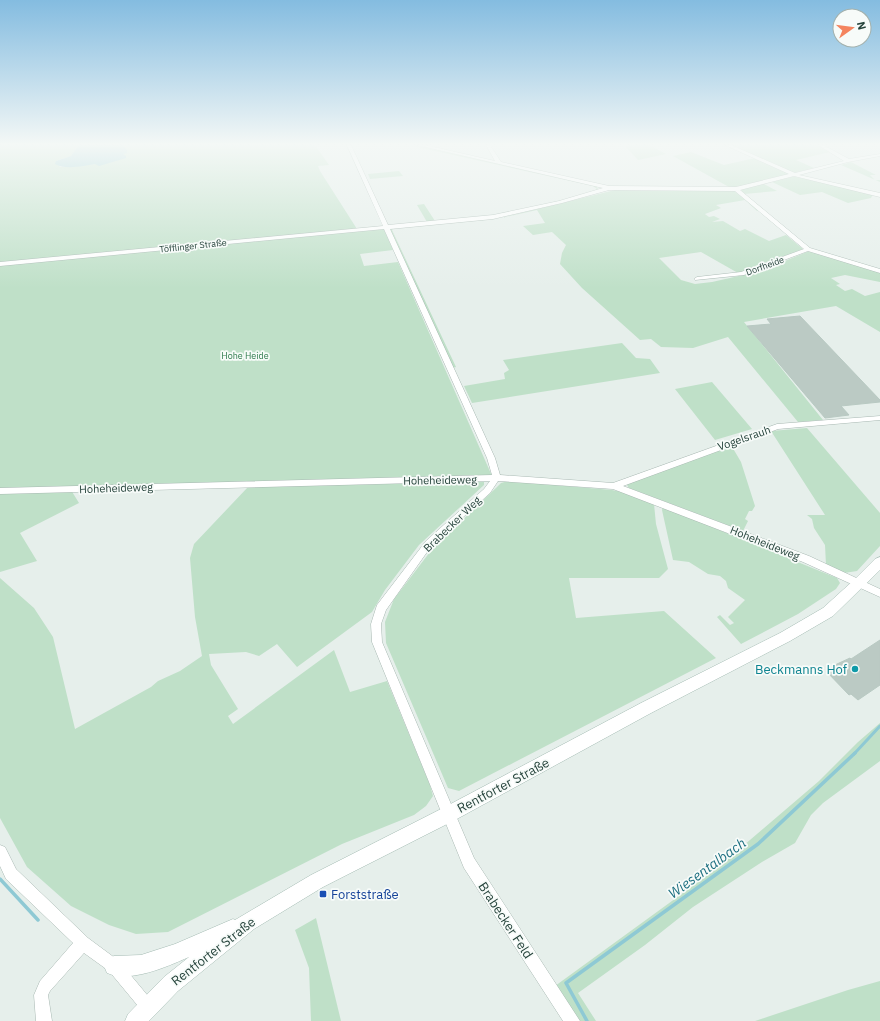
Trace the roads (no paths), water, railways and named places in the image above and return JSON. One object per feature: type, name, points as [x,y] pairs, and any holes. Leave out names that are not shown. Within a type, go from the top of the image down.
[{"type":"main road","name":"Rentforter Straße","points":[[142,1014],[171,984],[247,922],[317,880],[449,814],[646,708],[784,637],[828,612],[860,583],[880,562]]},
{"type":"main road","points":[[114,966],[141,965],[176,953],[247,922]]},
{"type":"street","points":[[370,193],[491,458],[496,472],[496,478]]},
{"type":"street","name":"Töfflinger Straße","points":[[0,264],[503,216],[594,193]]},
{"type":"street","points":[[740,193],[808,249],[880,271]]},
{"type":"street","points":[[870,193],[880,195]]},
{"type":"street","name":"Dorfheide","points":[[696,280],[742,274],[808,249]]},
{"type":"street","name":"Vogelsrauh","points":[[614,486],[777,427],[880,418]]},
{"type":"street","name":"Hoheheideweg","points":[[0,491],[496,478],[614,486],[765,543],[880,593]]},
{"type":"street","name":"Brabecker Weg","points":[[449,814],[377,642],[376,624],[381,608],[429,543],[487,491],[496,478]]},
{"type":"street","name":"Brabecker Feld","points":[[449,814],[469,864],[572,1021]]},
{"type":"street","points":[[0,852],[11,874],[83,942],[114,966],[142,1014]]},
{"type":"street","points":[[44,1021],[41,1007],[41,995],[43,990],[83,942]]},
{"type":"waterway","name":"Wiesentalbach","points":[[854,754],[880,726]]},
{"type":"waterway","name":"Wiesentalbach","points":[[587,1021],[566,983],[758,844],[854,754]]},
{"type":"waterway","points":[[0,879],[38,920]]},
{"type":"place","name":"Beckmanns Hof","points":[[855,669]]},
{"type":"place","name":"Forststraße","points":[[323,894]]},
{"type":"park label","name":"Hohe Heide","points":[[245,356]]}]
